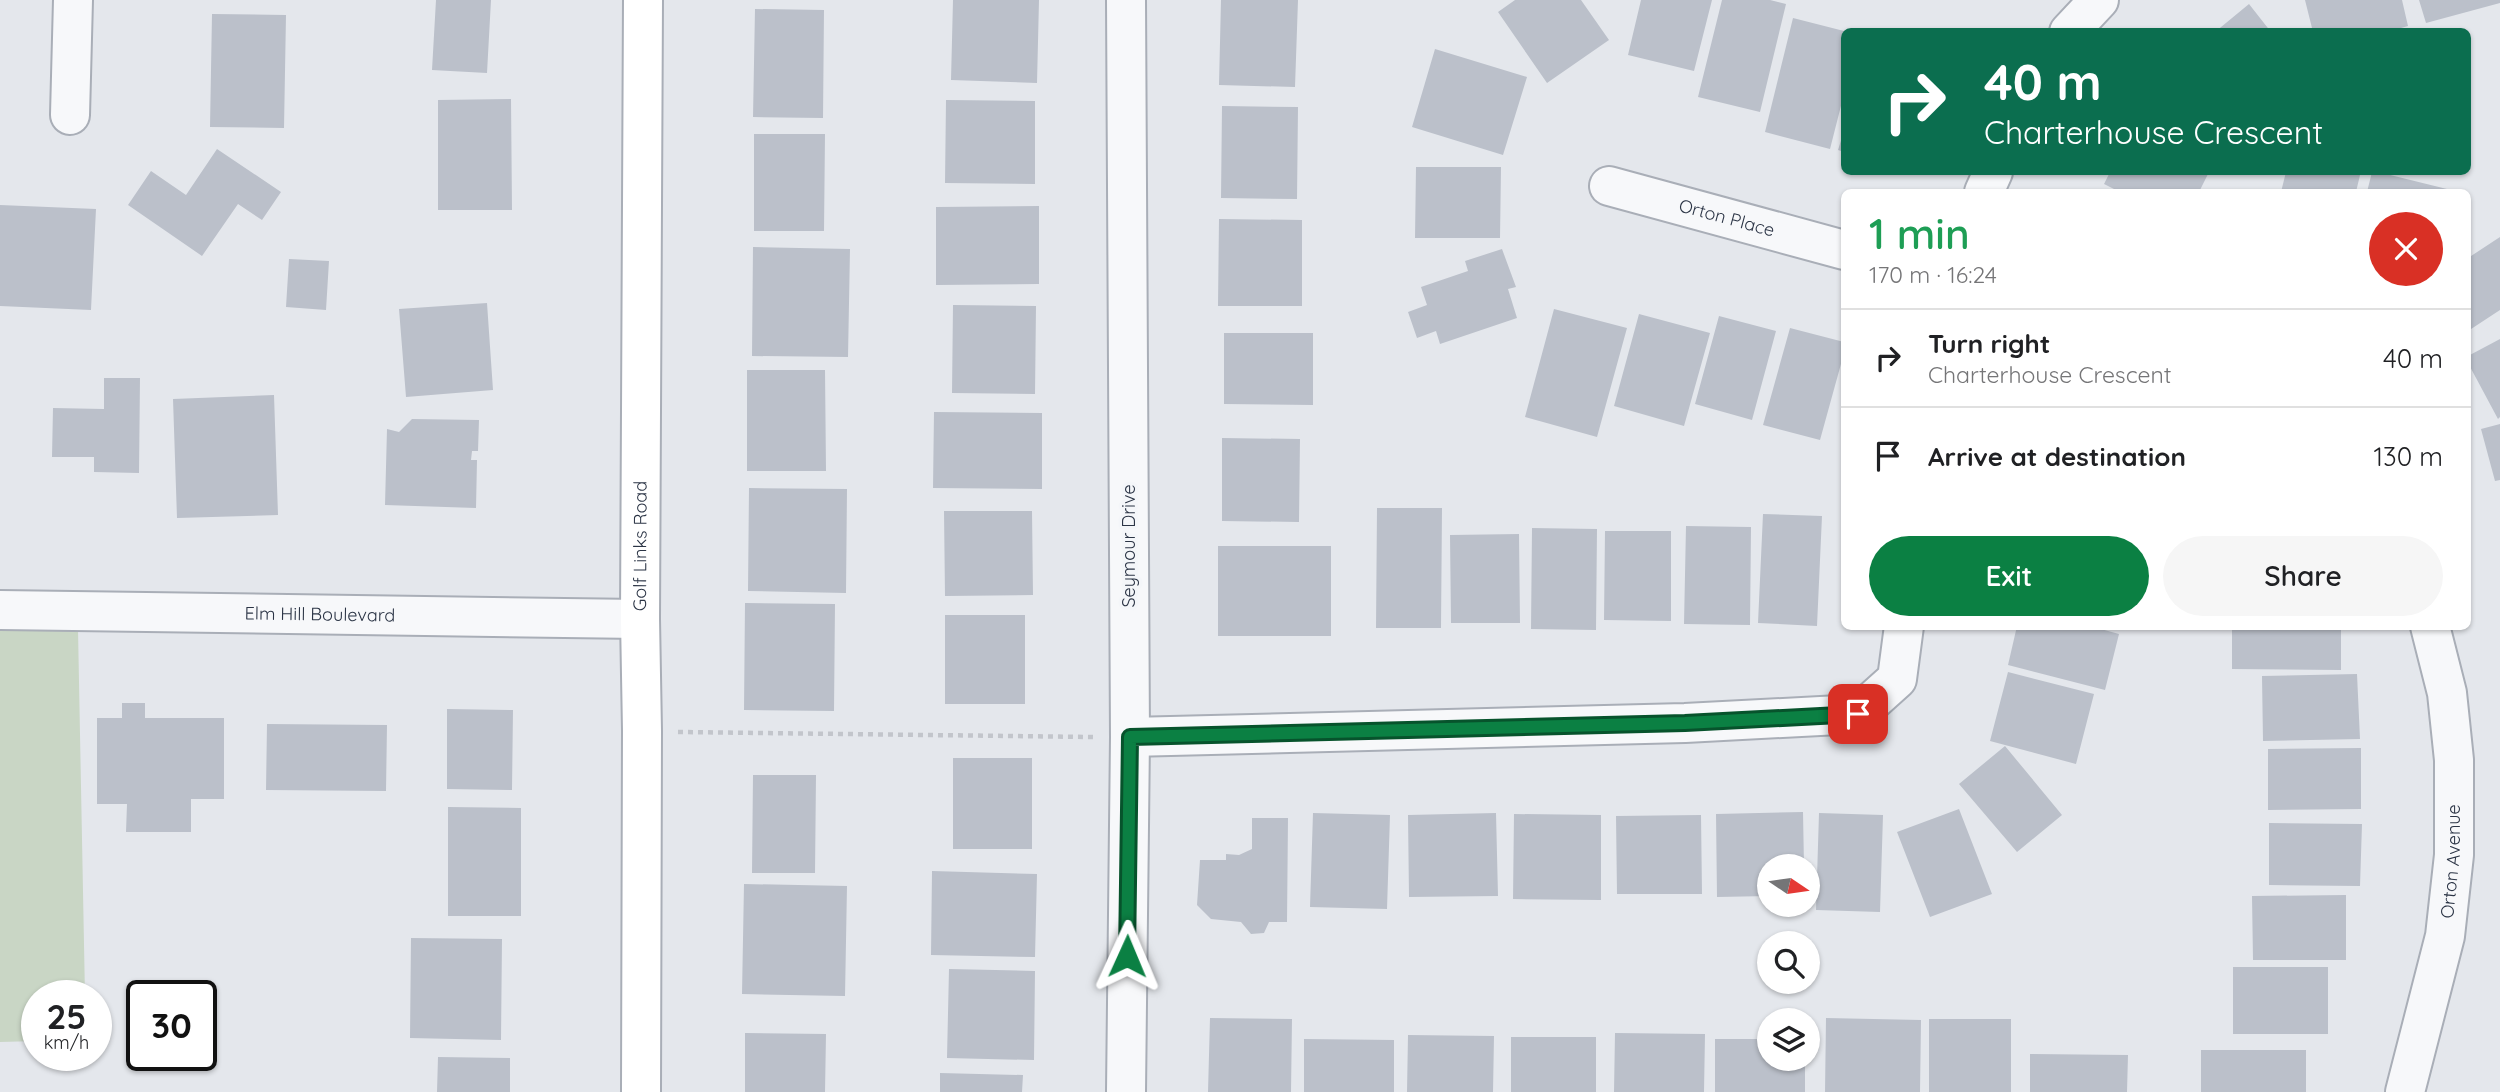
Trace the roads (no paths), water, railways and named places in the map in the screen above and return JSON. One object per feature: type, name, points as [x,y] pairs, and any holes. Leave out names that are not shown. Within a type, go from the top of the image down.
[{"type":"main road","name":"Golf Links Road","points":[[642,1092],[640,619],[643,0]]},
{"type":"street","points":[[70,115],[73,0]]},
{"type":"street","name":"Seymour Drive","points":[[1126,0],[1130,737],[1126,1092]]},
{"type":"street","points":[[2073,28],[2099,0]]},
{"type":"street","name":"Orton Place","points":[[1609,186],[1841,249]]},
{"type":"street","name":"Elm Hill Boulevard","points":[[0,610],[640,619]]},
{"type":"street","points":[[1130,737],[1685,723],[1858,714],[1897,679],[1903,630]]},
{"type":"street","name":"Orton Avenue","points":[[2404,1092],[2445,936],[2454,855],[2454,760],[2447,693],[2431,630]]}]
